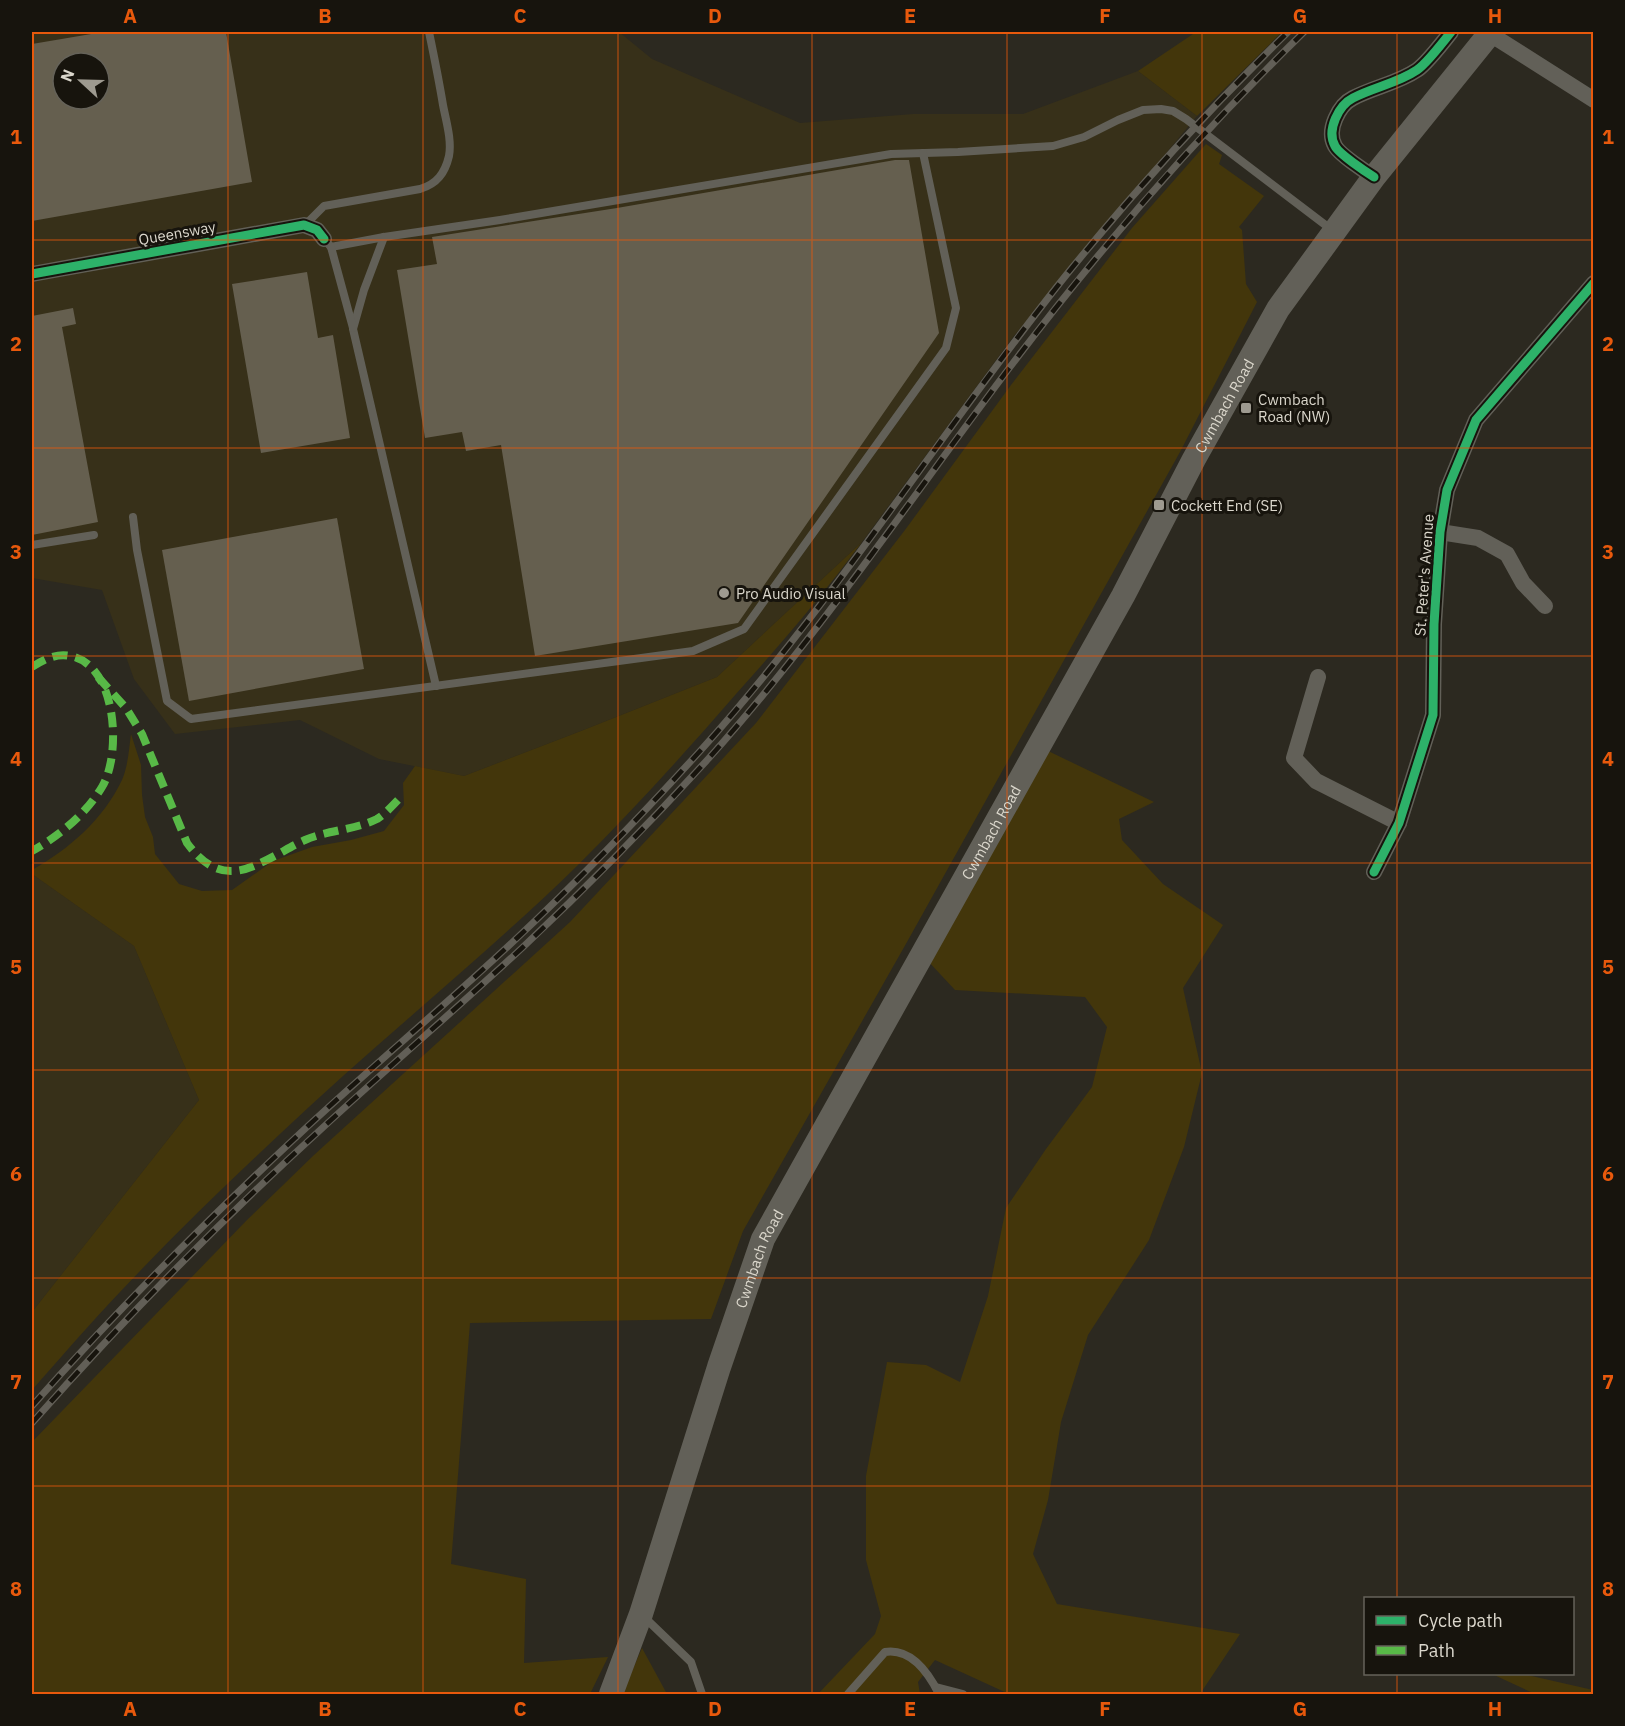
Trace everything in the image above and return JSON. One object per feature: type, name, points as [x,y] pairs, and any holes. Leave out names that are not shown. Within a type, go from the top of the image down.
[{"type":"main road","name":"Cwmbach Road","points":[[611,1695],[640,1614],[719,1367],[763,1239],[1117,607],[1239,377],[1278,309],[1374,177],[1490,33]]},
{"type":"street","points":[[1374,177],[1335,146],[1332,133],[1337,115],[1351,99],[1419,69],[1451,32]]},
{"type":"street","points":[[1490,33],[1593,100]]},
{"type":"street","points":[[304,225],[316,230],[327,243]]},
{"type":"street","name":"Queensway","points":[[32,274],[304,225]]},
{"type":"street","name":"St. Peter's Avenue","points":[[1374,872],[1399,823],[1433,715],[1434,624],[1440,532],[1448,490],[1476,420],[1593,283]]},
{"type":"street","points":[[1440,532],[1478,538],[1507,554],[1522,583],[1545,606]]},
{"type":"street","points":[[1317,677],[1294,758],[1316,781],[1399,823]]},
{"type":"lane","points":[[304,225],[324,206],[431,186],[445,170],[449,154],[449,134],[429,32]]},
{"type":"lane","points":[[436,686],[353,329],[327,243],[500,220],[891,154],[1053,146],[1084,137],[1143,110],[1161,109],[1173,111],[1186,119],[1335,232]]},
{"type":"lane","points":[[133,517],[137,550],[167,701],[191,719],[693,651],[744,629],[946,348],[956,308],[923,153]]},
{"type":"lane","points":[[353,329],[364,290],[384,237]]},
{"type":"lane","points":[[32,545],[94,535]]},
{"type":"lane","points":[[640,1614],[691,1662],[702,1695]]},
{"type":"lane","points":[[848,1695],[885,1652],[894,1651],[917,1663],[931,1677],[938,1691],[963,1695]]},
{"type":"shaded area","points":[[32,32],[619,32],[652,59],[800,123],[913,114],[1023,114],[1138,71],[1197,116],[1013,337],[862,542],[717,677],[464,776],[379,759],[300,720],[175,734],[134,679],[102,590],[32,578]]},
{"type":"shaded area","points":[[1196,32],[1282,32],[1197,116],[1138,71]]},
{"type":"shaded area","points":[[1206,144],[1222,155],[1219,164],[1264,196],[1239,227],[1242,230],[1246,284],[1257,302],[1180,452],[743,1231],[711,1319],[470,1323],[451,1564],[526,1579],[524,1663],[608,1657],[590,1694],[32,1694],[32,1442],[247,1220],[314,1155],[570,922],[756,723],[905,530],[1011,385],[1132,228]]},
{"type":"shaded area","points":[[862,542],[769,657],[678,760],[578,865],[227,1184],[126,1285],[32,1390],[32,1312],[199,1100],[134,946],[32,874],[32,870],[72,843],[105,808],[124,775],[131,734],[141,765],[145,817],[153,837],[155,854],[179,884],[202,891],[232,890],[273,861],[312,847],[384,831],[404,805],[403,783],[415,766],[464,776],[717,677]]},
{"type":"shaded area","points":[[1044,749],[1154,802],[1119,819],[1122,840],[1163,884],[1223,925],[1183,988],[1202,1073],[1184,1147],[1149,1240],[1088,1335],[1061,1422],[1048,1500],[1033,1554],[1057,1604],[1240,1634],[1200,1694],[1009,1694],[935,1660],[918,1682],[920,1694],[818,1694],[875,1634],[881,1616],[866,1560],[866,1476],[887,1362],[926,1365],[960,1382],[988,1296],[1006,1208],[1092,1087],[1107,1027],[1085,997],[955,990],[927,960]]},
{"type":"shaded area","points":[[32,874],[134,946],[199,1100],[32,1312]]},
{"type":"shaded area","points":[[642,1648],[667,1694],[622,1694]]},
{"type":"shaded area","points":[[1494,1675],[1527,1675],[1593,1690],[1593,1694],[1535,1694]]},
{"type":"building","points":[[103,32],[226,32],[252,182],[32,221],[32,44]]},
{"type":"building","points":[[895,160],[909,160],[939,333],[738,623],[535,656],[501,445],[466,451],[462,432],[425,438],[397,270],[437,264],[432,237]]},
{"type":"building","points":[[307,272],[318,338],[333,335],[350,438],[261,453],[232,284]]},
{"type":"building","points":[[73,308],[76,324],[62,327],[98,522],[32,535],[32,316]]},
{"type":"building","points":[[337,518],[364,669],[189,701],[162,550]]},
{"type":"railway","points":[[32,1406],[98,1333],[201,1228],[308,1126],[541,915],[611,846],[701,750],[797,635],[1067,274],[1174,150],[1288,32]]},
{"type":"railway","points":[[32,1423],[100,1347],[207,1238],[280,1167],[546,925],[664,807],[709,758],[789,663],[1010,367],[1114,236],[1226,111],[1304,32]]},
{"type":"marked path","points":[[32,667],[60,655],[70,656],[86,663],[98,675],[106,692],[113,733],[108,772],[96,797],[71,824],[32,851]]},
{"type":"marked path","points":[[98,677],[126,708],[142,734],[187,843],[201,859],[213,867],[226,871],[250,867],[305,840],[369,823],[380,817],[398,800]]},
{"type":"cycle path","points":[[1374,177],[1337,149],[1332,133],[1335,119],[1343,106],[1353,98],[1417,70],[1451,32]]},
{"type":"cycle path","points":[[32,274],[304,225],[317,230],[324,239]]},
{"type":"cycle path","points":[[1374,872],[1399,823],[1433,715],[1434,624],[1440,532],[1447,490],[1476,420],[1594,283]]},
{"type":"place","name":"Cwmbach Road (NW)","points":[[1246,408]]},
{"type":"place","name":"Cockett End (SE)","points":[[1159,505]]},
{"type":"place","name":"Pro Audio Visual","points":[[724,593]]}]
